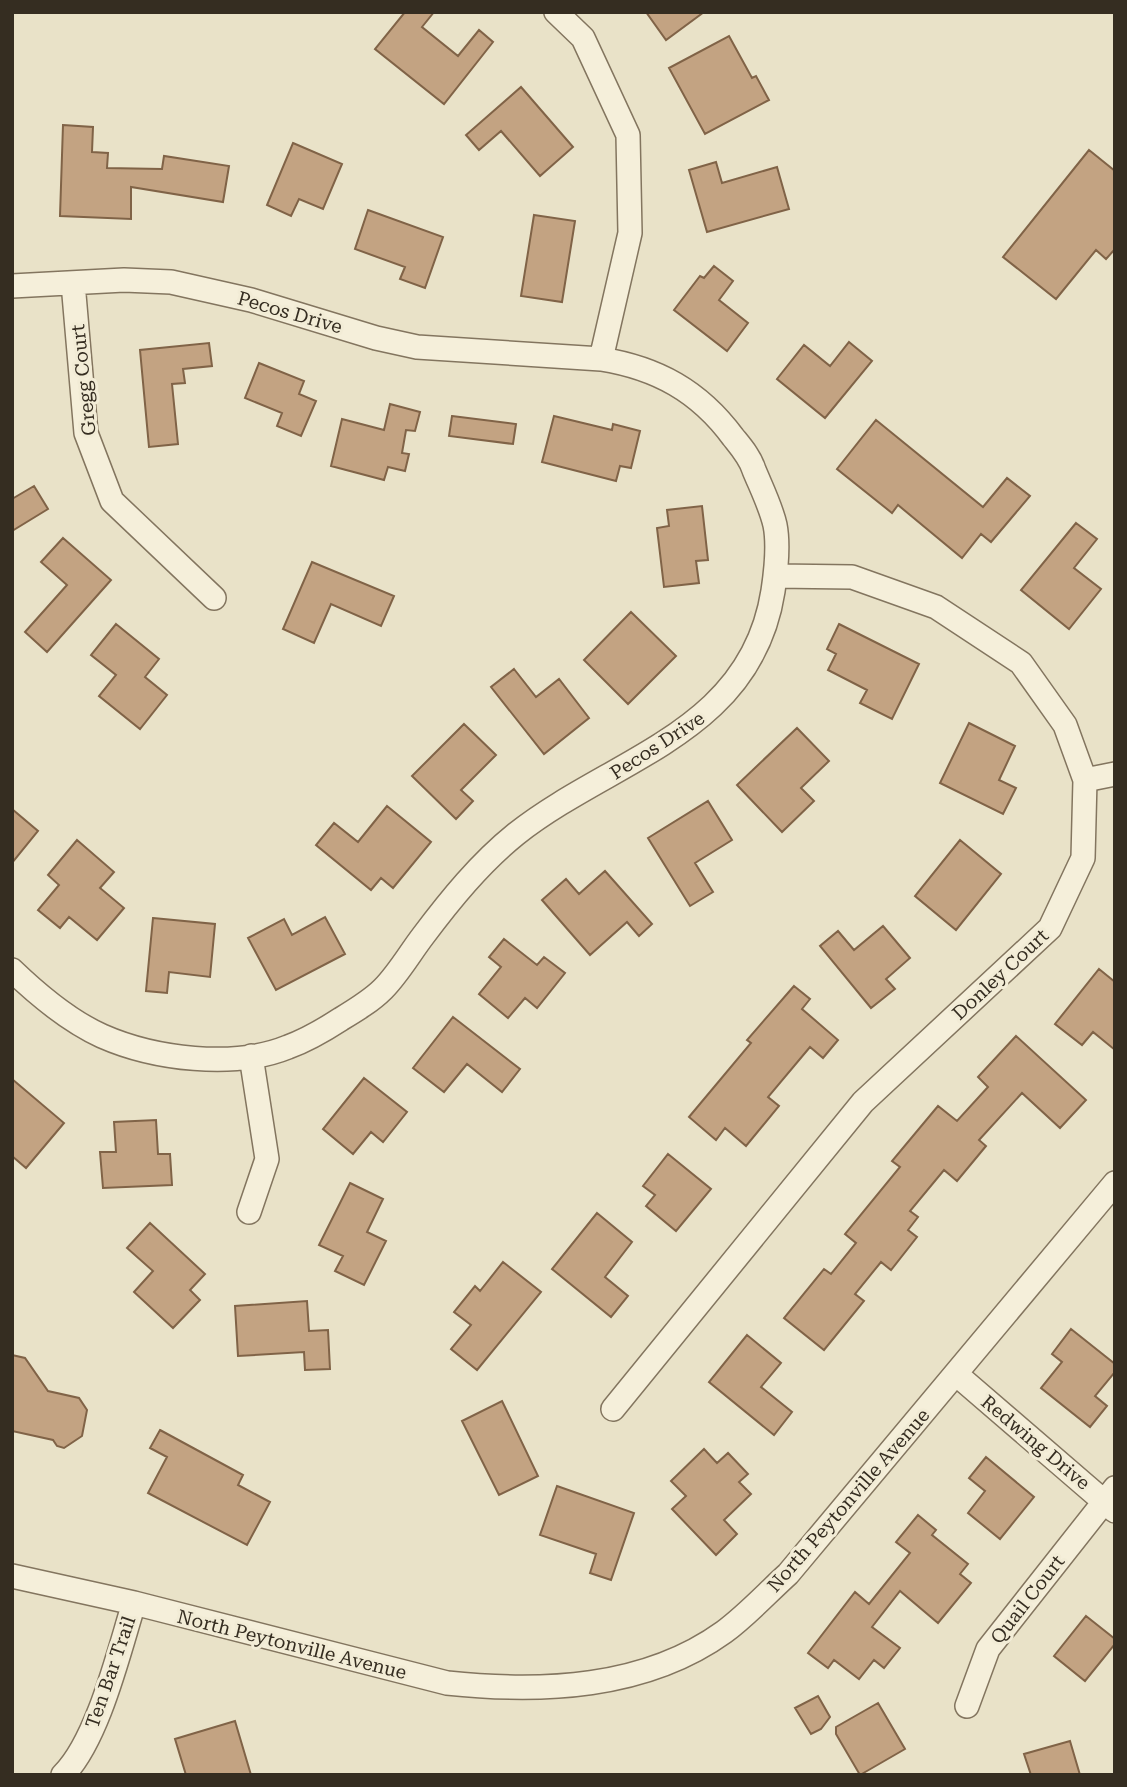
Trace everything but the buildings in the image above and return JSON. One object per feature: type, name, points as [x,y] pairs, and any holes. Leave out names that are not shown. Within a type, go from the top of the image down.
[{"type":"street","points":[[556,12],[583,38],[628,135],[630,233],[601,359]]},
{"type":"street","name":"Pecos Drive","points":[[12,286],[124,280],[171,282],[251,300],[376,338],[417,347],[630,363],[658,373],[684,389],[719,419],[751,462],[775,526],[775,576],[770,612],[760,639],[740,673],[711,709],[667,742],[554,808],[517,833],[489,857],[442,910],[384,988],[360,1008],[313,1036],[285,1049],[251,1056],[220,1059],[160,1054],[100,1035],[71,1019],[12,970]]},
{"type":"street","name":"Gregg Court","points":[[73,283],[86,433],[112,501],[214,598]]},
{"type":"street","name":"Donley Court","points":[[613,1409],[863,1102],[1050,929],[1083,859],[1085,780],[1065,725],[1021,663],[936,607],[852,577],[775,576]]},
{"type":"street","points":[[1085,780],[1115,774]]},
{"type":"street","points":[[248,1212],[267,1159],[251,1056]]},
{"type":"street","name":"North Peytonville Avenue","points":[[12,1576],[134,1603],[447,1683],[490,1688],[549,1687],[623,1678],[693,1652],[726,1631],[788,1574],[1115,1183]]},
{"type":"street","name":"Redwing Drive","points":[[956,1374],[1111,1500]]},
{"type":"street","name":"Quail Court","points":[[967,1706],[988,1649],[1111,1500]]},
{"type":"street","name":"Ten Bar Trail","points":[[64,1774],[74,1762],[99,1712],[134,1603]]}]
